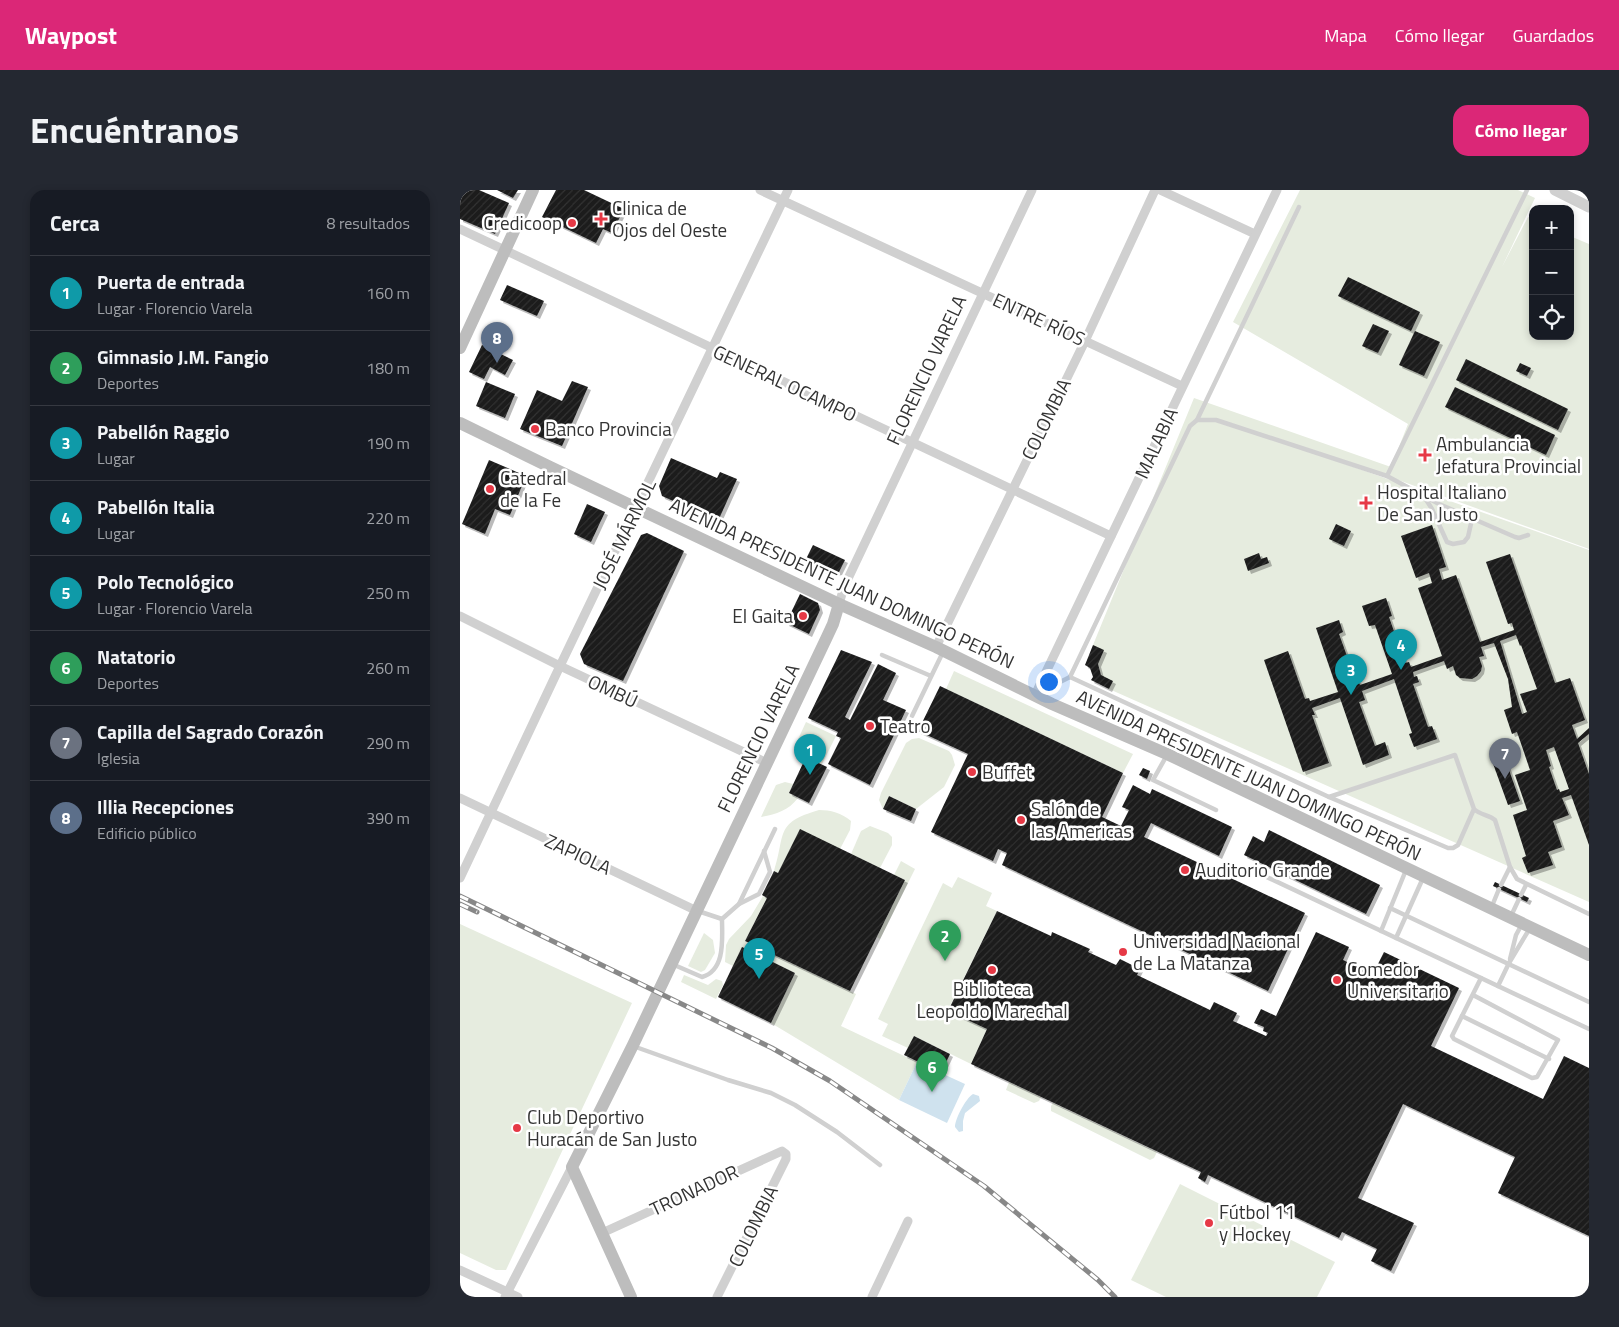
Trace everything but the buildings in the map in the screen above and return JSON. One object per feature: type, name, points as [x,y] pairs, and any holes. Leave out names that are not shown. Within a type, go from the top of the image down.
[{"type":"main road","points":[[460,348],[533,190]]},
{"type":"main road","name":"AVENIDA PRESIDENTE JUAN DOMINGO PERÓN","points":[[460,423],[839,604],[1167,754],[1589,956]]},
{"type":"main road","name":"FLORENCIO VARELA","points":[[572,1167],[697,911],[833,624],[839,604]]},
{"type":"main road","points":[[572,1167],[631,1297]]},
{"type":"street","name":"ENTRE RÍOS","points":[[760,190],[1182,386]]},
{"type":"street","name":"JOSÉ MÁRMOL","points":[[460,878],[788,190]]},
{"type":"street","name":"FLORENCIO VARELA","points":[[839,604],[844,587],[1032,190]]},
{"type":"street","name":"COLOMBIA","points":[[940,649],[1012,490],[1085,341],[1155,190]]},
{"type":"street","points":[[1160,190],[1255,234]]},
{"type":"street","name":"MALABIA","points":[[1035,695],[1277,190]]},
{"type":"street","points":[[1555,190],[1589,207]]},
{"type":"street","name":"GENERAL OCAMPO","points":[[460,229],[1111,536]]},
{"type":"street","name":"OMBÚ","points":[[460,616],[560,666],[767,763]]},
{"type":"street","name":"ZAPIOLA","points":[[460,798],[697,911]]},
{"type":"street","name":"TRONADOR","points":[[602,1233],[777,1152],[782,1151],[786,1154]]},
{"type":"street","name":"COLOMBIA","points":[[717,1297],[786,1159],[786,1154]]},
{"type":"street","name":"FLORENCIO VARELA","points":[[506,1294],[572,1167]]},
{"type":"street","points":[[872,1297],[908,1221]]},
{"type":"street","points":[[460,1270],[506,1294],[518,1297]]},
{"type":"lane","points":[[1387,476],[1527,190]]},
{"type":"lane","points":[[1035,695],[1070,677],[1190,426],[1197,420],[1298,207]]},
{"type":"lane","points":[[1197,420],[1216,420],[1387,476],[1472,519],[1515,537],[1519,538],[1528,535]]},
{"type":"lane","points":[[1424,496],[1447,542],[1453,544],[1464,542],[1468,537],[1472,519]]},
{"type":"lane","points":[[912,716],[931,676],[940,649]]},
{"type":"lane","points":[[882,655],[931,676]]},
{"type":"lane","points":[[1070,677],[1329,797],[1448,848],[1458,845],[1474,809]]},
{"type":"lane","points":[[1167,754],[1153,780],[1216,810]]},
{"type":"lane","points":[[1329,797],[1455,755],[1474,809],[1480,815],[1491,817],[1495,820],[1510,867],[1517,880],[1589,914]]},
{"type":"lane","points":[[739,904],[775,829]]},
{"type":"lane","points":[[722,919],[739,904],[759,894],[770,872],[764,851]]},
{"type":"lane","points":[[1491,908],[1510,867]]},
{"type":"lane","points":[[1380,931],[1407,869]]},
{"type":"lane","points":[[1256,872],[1589,1029]]},
{"type":"lane","points":[[1396,938],[1424,877]]},
{"type":"lane","points":[[1498,986],[1509,963],[1525,939],[1521,923],[1520,897],[1526,885]]},
{"type":"lane","points":[[1390,908],[1589,1002]]},
{"type":"lane","points":[[697,911],[722,919]]},
{"type":"lane","points":[[670,964],[702,977],[713,971],[721,953],[723,942],[722,919]]},
{"type":"lane","points":[[1509,963],[1521,923]]},
{"type":"lane","points":[[1473,995],[1558,1040],[1549,1059],[1537,1077],[1532,1078],[1454,1039],[1452,1036],[1462,1016],[1473,995],[1482,978]]},
{"type":"lane","points":[[1462,1016],[1549,1059]]},
{"type":"lane","points":[[633,1045],[728,1080],[771,1093],[795,1105],[837,1132],[880,1165]]},
{"type":"shaded area","name":"Hospital Italiano De San Justo","points":[[1300,190],[1518,190],[1535,198],[1532,205],[1529,205],[1529,211],[1502,267],[1529,217],[1529,340],[1574,340],[1574,238],[1589,244],[1589,549],[1390,477],[1240,427],[1589,550],[1589,902],[1109,689],[1101,675],[1093,645],[1194,398],[1391,467],[1408,424],[1233,322]]},
{"type":"shaded area","points":[[954,671],[1133,754],[1123,773],[946,689]]},
{"type":"shaded area","points":[[806,722],[836,736],[822,764],[806,757],[807,754],[794,748]]},
{"type":"shaded area","points":[[919,738],[949,751],[952,755],[955,765],[944,787],[916,809],[889,796],[883,809],[879,800],[881,793],[906,743],[912,739]]},
{"type":"shaded area","points":[[785,782],[793,784],[789,793],[798,798],[781,811],[761,817],[776,785]]},
{"type":"shaded area","points":[[819,810],[836,812],[851,821],[850,830],[840,849],[800,830],[778,873],[774,871],[784,832],[788,825],[805,815]]},
{"type":"shaded area","points":[[870,826],[888,833],[892,837],[892,845],[880,868],[851,854],[861,831]]},
{"type":"shaded area","points":[[901,861],[915,869],[880,939],[877,937],[905,880],[894,875]]},
{"type":"shaded area","points":[[958,877],[992,893],[986,906],[997,911],[948,1010],[987,1029],[971,1064],[914,1036],[908,1048],[882,1036],[888,1024],[878,1019],[943,883],[952,888]]},
{"type":"shaded area","points":[[763,896],[767,898],[745,941],[856,994],[841,1026],[917,1062],[899,1100],[771,1023],[795,973],[742,948],[733,966],[725,962],[726,945],[729,939],[751,916]]},
{"type":"shaded area","name":"Club Deportivo Huracán de San Justo","points":[[460,924],[632,1003],[506,1270],[496,1270],[460,1253]]},
{"type":"shaded area","points":[[704,933],[713,940],[715,953],[705,970],[701,972],[688,966]]},
{"type":"shaded area","points":[[684,975],[708,985],[716,979],[722,981],[723,985],[716,999],[681,982]]},
{"type":"shaded area","points":[[1009,1082],[1041,1097],[1039,1101],[1034,1103],[1006,1090]]},
{"type":"shaded area","points":[[1053,1103],[1157,1152],[1154,1158],[1150,1160],[1051,1111]]},
{"type":"shaded area","name":"Fútbol 11 y Hockey","points":[[1180,1184],[1335,1262],[1317,1297],[1166,1297],[1131,1280]]},
{"type":"water","points":[[917,1062],[965,1084],[947,1123],[899,1100]]},
{"type":"water","points":[[973,1094],[979,1096],[980,1101],[965,1113],[963,1131],[959,1132],[955,1127],[957,1119],[964,1104]]},
{"type":"railway","points":[[460,896],[772,1048],[830,1081],[984,1186],[1098,1280],[1115,1297]]},
{"type":"railway","points":[[460,904],[477,912]]},
{"type":"place","name":"Clinica de Ojos del Oeste","points":[[601,219]]},
{"type":"place","name":"Credicoop","points":[[572,223]]},
{"type":"place","name":"Illia Recepciones","points":[[497,363]]},
{"type":"place","name":"Banco Provincia","points":[[535,429]]},
{"type":"place","name":"Ambulancia Jefatura Provincial","points":[[1425,455]]},
{"type":"place","name":"Catedral de la Fe","points":[[490,489]]},
{"type":"place","name":"Hospital Italiano De San Justo","points":[[1366,503]]},
{"type":"place","name":"El Gaita","points":[[803,616]]},
{"type":"place","name":"Pabellón Italia","points":[[1401,670]]},
{"type":"place","name":"Pabellón Raggio","points":[[1351,695]]},
{"type":"place","name":"Teatro","points":[[870,726]]},
{"type":"place","name":"Buffet","points":[[972,772]]},
{"type":"place","name":"Puerta de entrada","points":[[810,775]]},
{"type":"place","name":"Capilla del Sagrado Corazón","points":[[1505,779]]},
{"type":"place","name":"Salón de las Americas","points":[[1021,820]]},
{"type":"place","name":"Auditorio Grande","points":[[1185,870]]},
{"type":"place","name":"Universidad Nacional de La Matanza","points":[[1123,952]]},
{"type":"place","name":"Gimnasio J.M. Fangio","points":[[945,961]]},
{"type":"place","name":"Biblioteca Leopoldo Marechal","points":[[992,970]]},
{"type":"place","name":"Polo Tecnológico","points":[[759,979]]},
{"type":"place","name":"Comedor Universitario","points":[[1337,980]]},
{"type":"place","name":"Natatorio","points":[[932,1092]]},
{"type":"place","name":"Club Deportivo Huracán de San Justo","points":[[517,1128]]},
{"type":"place","name":"Fútbol 11 y Hockey","points":[[1209,1223]]}]
